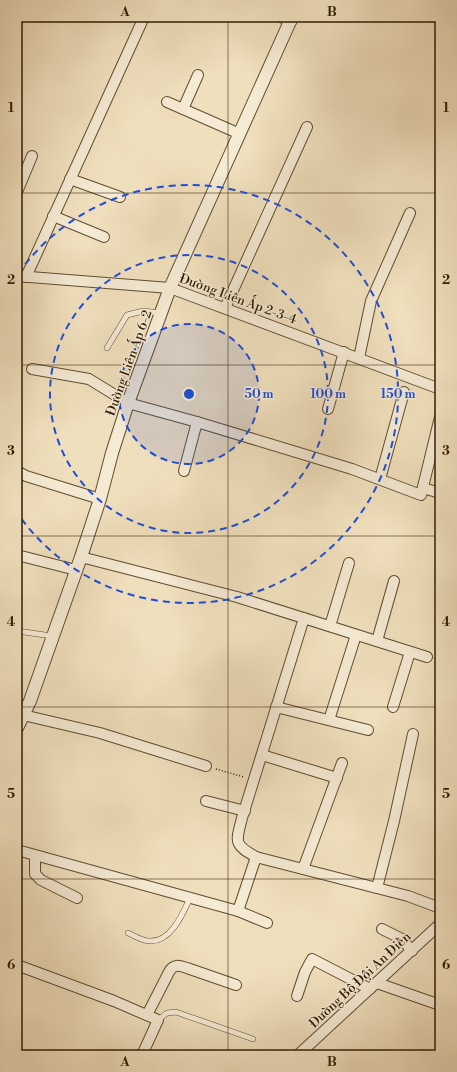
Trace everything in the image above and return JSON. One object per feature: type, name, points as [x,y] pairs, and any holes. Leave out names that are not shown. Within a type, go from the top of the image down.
[{"type":"street","points":[[22,276],[53,216],[144,17]]},
{"type":"street","name":"Đường Liên Ấp 6-2","points":[[17,728],[30,701],[81,557],[128,404],[170,288],[240,134],[288,19]]},
{"type":"street","points":[[183,109],[198,75]]},
{"type":"street","points":[[167,102],[240,134]]},
{"type":"street","points":[[225,308],[307,127]]},
{"type":"street","points":[[17,192],[32,156]]},
{"type":"street","points":[[70,179],[120,196]]},
{"type":"street","points":[[359,358],[370,301],[410,213]]},
{"type":"street","points":[[53,216],[104,237]]},
{"type":"street","name":"Đường Liên Ấp 2-3-4","points":[[22,276],[170,288],[439,386]]},
{"type":"street","points":[[328,409],[344,352]]},
{"type":"street","points":[[32,369],[89,379],[128,404],[197,422],[352,469],[421,495],[440,417]]},
{"type":"street","points":[[380,480],[404,392]]},
{"type":"street","points":[[184,471],[197,422]]},
{"type":"street","points":[[17,471],[26,476],[100,499]]},
{"type":"street","points":[[423,488],[440,493]]},
{"type":"street","points":[[17,555],[76,570]]},
{"type":"street","points":[[81,557],[237,597],[427,657]]},
{"type":"street","points":[[330,626],[349,563]]},
{"type":"street","points":[[377,642],[394,581]]},
{"type":"street","points":[[304,618],[237,836],[238,845],[256,857],[408,896],[440,908]]},
{"type":"street","points":[[329,720],[356,635]]},
{"type":"street","points":[[392,707],[410,652]]},
{"type":"street","points":[[276,707],[368,730]]},
{"type":"street","points":[[23,715],[100,733],[206,766]]},
{"type":"street","points":[[377,888],[394,821],[413,734]]},
{"type":"street","points":[[262,755],[337,778]]},
{"type":"street","points":[[303,869],[342,763]]},
{"type":"street","points":[[206,801],[245,811]]},
{"type":"street","points":[[17,850],[238,910],[267,923]]},
{"type":"street","points":[[35,856],[35,874],[41,880],[77,898]]},
{"type":"street","points":[[238,910],[256,857]]},
{"type":"street","name":"Đường Bộ Đội An Điền","points":[[298,1055],[440,924]]},
{"type":"street","points":[[382,929],[402,939],[412,951]]},
{"type":"street","points":[[297,996],[305,972],[312,959],[373,986],[440,1005]]},
{"type":"street","points":[[17,964],[158,1020],[142,1055]]},
{"type":"street","points":[[147,1015],[168,972],[174,966],[179,965],[236,985]]},
{"type":"lane","points":[[107,348],[127,315],[143,311],[161,313]]},
{"type":"lane","points":[[17,631],[53,636]]},
{"type":"lane","points":[[128,933],[148,942],[154,942],[161,939],[176,925],[190,898]]},
{"type":"lane","points":[[158,1020],[167,1013],[176,1012],[253,1039]]},
{"type":"path","points":[[206,766],[254,780]]}]
